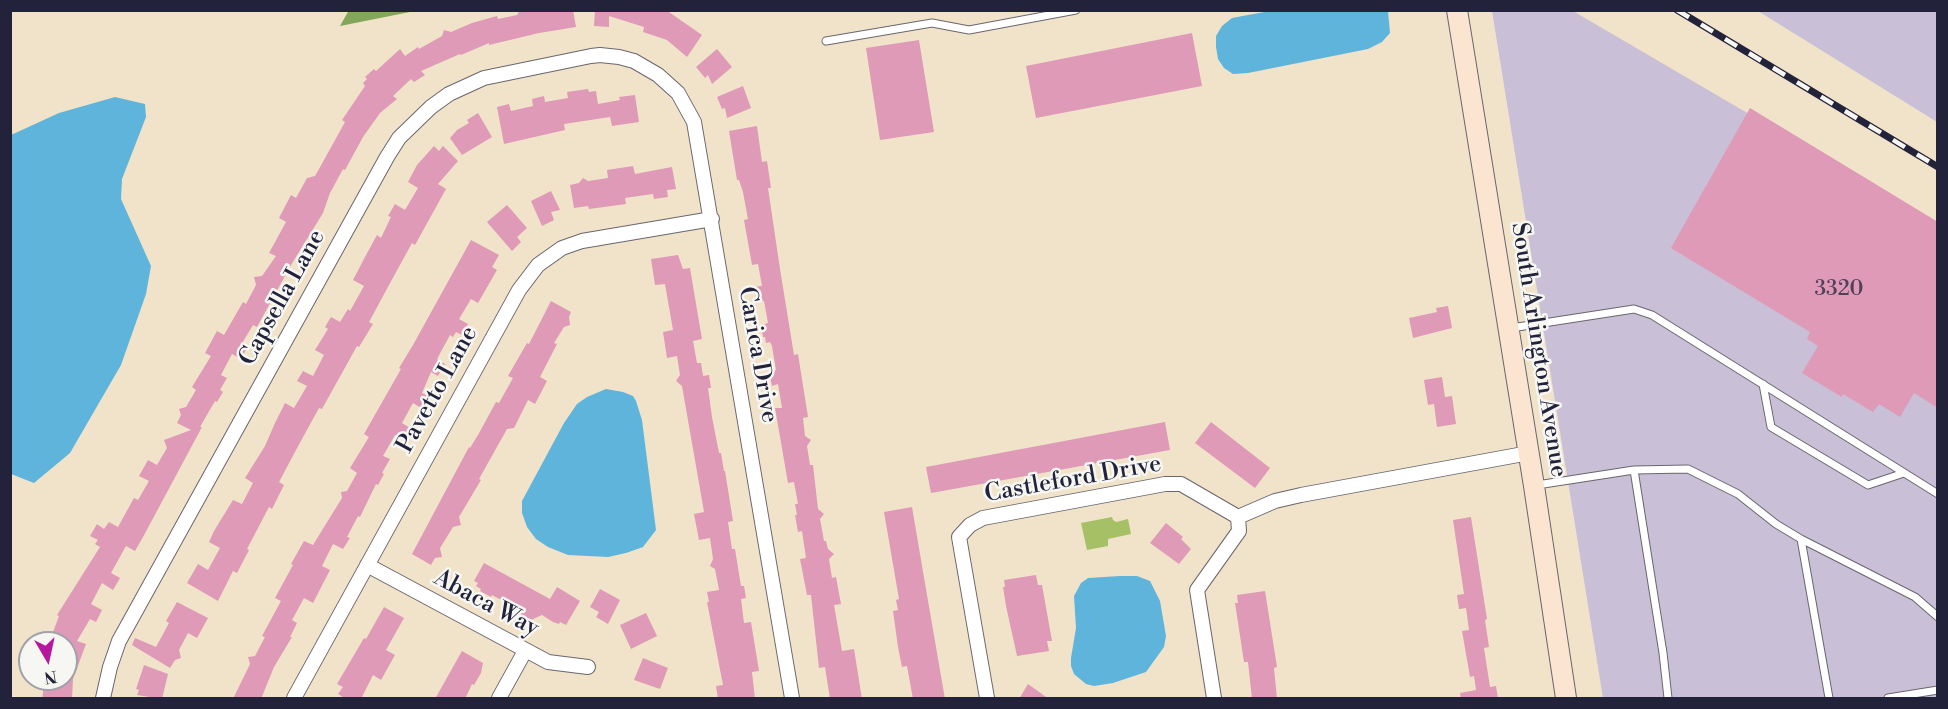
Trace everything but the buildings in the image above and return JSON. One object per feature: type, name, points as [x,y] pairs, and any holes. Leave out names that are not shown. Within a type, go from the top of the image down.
[{"type":"main road","name":"South Arlington Avenue","points":[[1457,10],[1529,453],[1566,699]]},
{"type":"street","name":"Capsella Lane","points":[[103,699],[119,641],[399,138],[431,107],[449,94],[484,78],[591,56],[619,57]]},
{"type":"street","name":"Carica Drive","points":[[619,57],[634,61],[658,75],[678,93],[687,106],[698,134],[792,699]]},
{"type":"street","name":"Pavetto Lane","points":[[294,699],[519,290],[538,265],[562,248],[582,241],[712,219]]},
{"type":"street","points":[[1214,699],[1197,590],[1239,531],[1238,517],[1275,501],[1301,495],[1529,453]]},
{"type":"street","name":"Castleford Drive","points":[[987,699],[959,537],[970,525],[983,518],[1165,484],[1181,484],[1238,517]]},
{"type":"street","name":"Abaca Way","points":[[368,565],[548,662],[588,668]]},
{"type":"street","points":[[499,699],[525,651]]},
{"type":"lane","points":[[826,41],[932,22],[969,30],[1076,10]]},
{"type":"lane","points":[[1509,329],[1634,309],[1652,315],[1938,494]]},
{"type":"lane","points":[[1763,384],[1771,427],[1868,485],[1904,473]]},
{"type":"lane","points":[[1534,486],[1634,470],[1688,469],[1738,494],[1776,524],[1801,539],[1915,597],[1938,617]]},
{"type":"lane","points":[[1634,470],[1663,652],[1668,699]]},
{"type":"lane","points":[[1801,539],[1828,699]]},
{"type":"lane","points":[[1888,699],[1938,690]]},
{"type":"shaded area","points":[[1492,11],[1573,11],[1937,224],[1937,698],[1603,698]]},
{"type":"shaded area","points":[[1758,11],[1937,11],[1937,122]]},
{"type":"green space","points":[[349,10],[415,10],[415,11],[340,26]]},
{"type":"green space","points":[[1112,517],[1116,522],[1128,519],[1131,534],[1108,539],[1108,546],[1087,550],[1081,523]]},
{"type":"water","points":[[1275,10],[1388,11],[1390,33],[1382,42],[1368,49],[1248,73],[1233,74],[1224,68],[1218,59],[1216,47],[1216,36],[1222,26],[1232,18]]},
{"type":"water","points":[[115,97],[145,104],[146,117],[122,179],[121,199],[151,266],[146,294],[121,365],[70,453],[34,483],[11,474],[11,135],[59,113]]},
{"type":"water","points":[[606,389],[633,396],[636,401],[642,420],[656,530],[643,547],[626,553],[608,557],[568,555],[536,539],[527,527],[522,513],[522,501],[564,423],[577,404]]},
{"type":"water","points":[[1137,576],[1150,581],[1160,601],[1166,636],[1164,647],[1146,672],[1113,683],[1094,686],[1086,684],[1074,674],[1071,666],[1076,628],[1074,596],[1081,583],[1088,578]]},
{"type":"railway","points":[[1677,10],[1938,167]]}]
